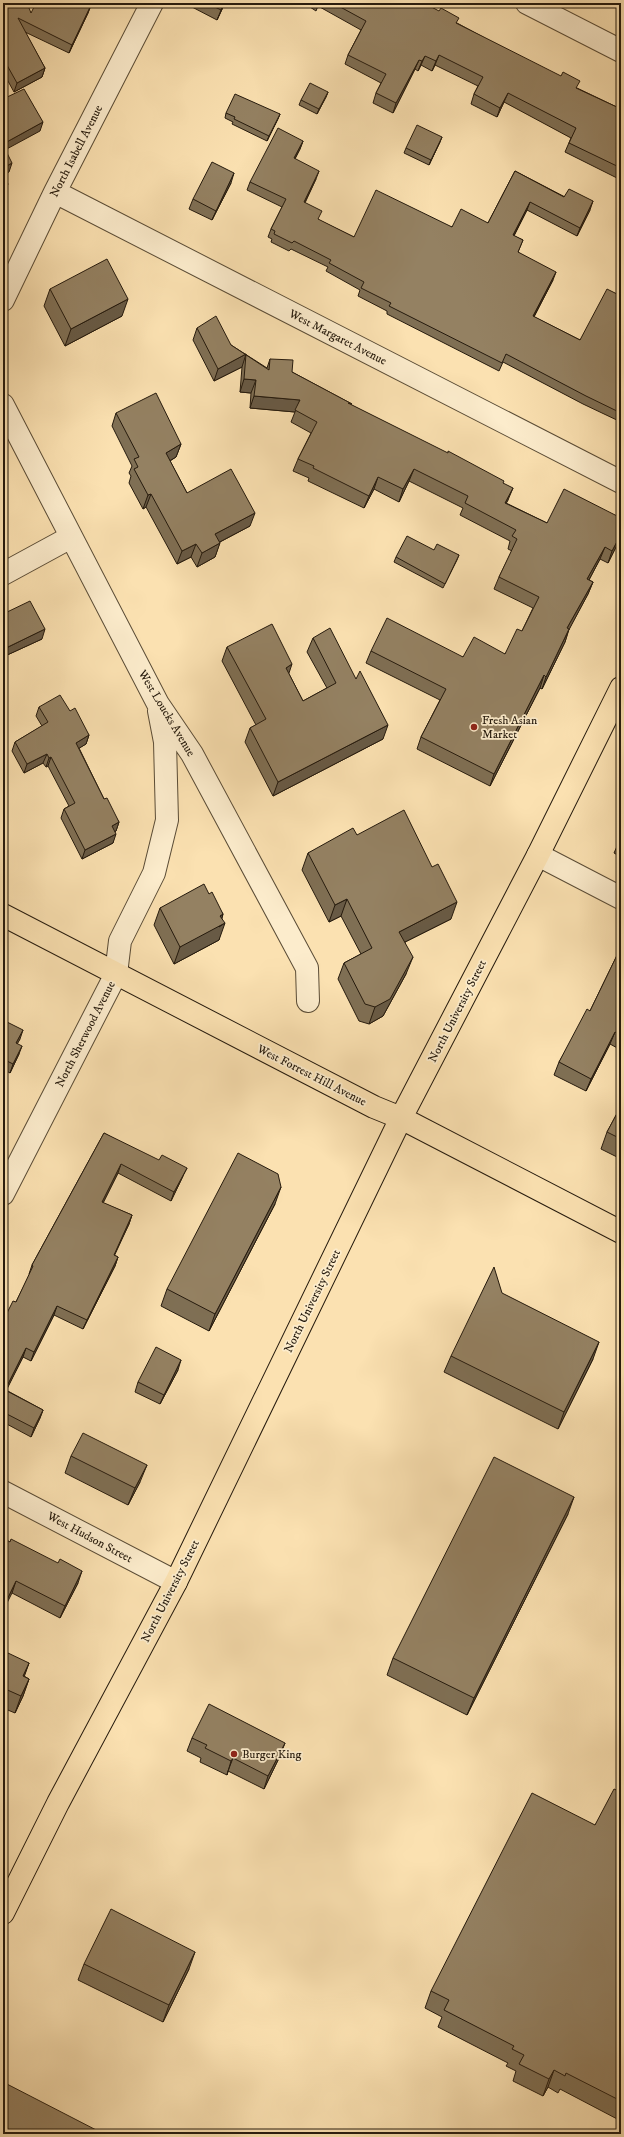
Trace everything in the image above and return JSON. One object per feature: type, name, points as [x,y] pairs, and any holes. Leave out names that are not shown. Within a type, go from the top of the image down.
[{"type":"main road","name":"North University Street","points":[[3,1913],[58,1803],[176,1582],[401,1118],[538,855],[621,688]]},
{"type":"main road","name":"West Forrest Hill Avenue","points":[[3,915],[621,1232]]},
{"type":"street","name":"North Isabell Avenue","points":[[3,300],[55,192],[152,3]]},
{"type":"street","points":[[527,3],[621,51]]},
{"type":"street","name":"West Margaret Avenue","points":[[55,192],[621,482]]},
{"type":"street","name":"West Loucks Avenue","points":[[3,405],[70,537],[158,704],[192,754],[307,968],[308,1001]]},
{"type":"street","points":[[3,574],[70,537]]},
{"type":"street","name":"North Sherwood Avenue","points":[[3,1194],[116,974],[120,941],[154,873],[167,820],[165,742],[158,704]]},
{"type":"street","points":[[538,855],[621,898]]},
{"type":"street","name":"West Hudson Street","points":[[3,1492],[176,1582]]},
{"type":"building","points":[[3,3],[27,3],[31,13],[36,3],[88,3],[91,5],[72,45],[18,18],[45,68],[17,83],[3,58],[6,57],[3,49]]},
{"type":"building","points":[[207,3],[224,3],[221,10]]},
{"type":"building","points":[[333,3],[424,3],[439,11],[441,8],[459,18],[456,23],[561,76],[563,72],[580,81],[576,88],[621,109],[621,168],[569,143],[576,128],[508,93],[500,108],[474,94],[483,77],[439,55],[436,61],[425,56],[422,61],[419,60],[396,103],[376,93],[386,74],[348,55],[366,21]]},
{"type":"building","points":[[310,83],[328,92],[319,109],[301,100]]},
{"type":"building","points":[[24,89],[43,122],[3,144],[3,99]]},
{"type":"building","points":[[235,94],[280,114],[269,136],[234,119],[235,117],[226,113]]},
{"type":"building","points":[[417,125],[442,137],[431,160],[406,148]]},
{"type":"building","points":[[278,128],[303,141],[294,158],[319,171],[304,202],[322,211],[318,219],[354,237],[376,190],[452,227],[461,209],[488,223],[515,171],[564,197],[569,189],[593,201],[580,228],[530,202],[513,235],[523,240],[518,252],[556,272],[533,316],[580,340],[607,289],[621,296],[621,413],[506,354],[502,363],[389,306],[391,303],[361,288],[364,282],[329,263],[331,260],[294,241],[292,243],[274,234],[275,231],[271,229],[286,199],[250,182]]},
{"type":"building","points":[[3,145],[12,163],[3,168]]},
{"type":"building","points":[[212,162],[234,173],[216,211],[193,199]]},
{"type":"building","points":[[3,174],[8,184],[3,186]]},
{"type":"building","points":[[107,259],[128,299],[71,329],[50,289]]},
{"type":"building","points":[[216,316],[231,345],[245,354],[218,369],[197,328]]},
{"type":"building","points":[[246,355],[269,370],[270,359],[293,360],[292,372],[352,404],[348,403],[448,453],[448,451],[504,481],[503,483],[513,488],[505,503],[547,523],[564,489],[621,518],[621,534],[612,551],[605,547],[587,579],[593,582],[567,628],[569,629],[546,677],[544,675],[494,774],[421,737],[446,689],[371,651],[387,618],[463,657],[474,637],[505,654],[517,629],[522,631],[539,597],[499,577],[517,539],[512,536],[516,530],[465,503],[468,496],[414,469],[403,489],[378,477],[369,496],[298,459],[317,422],[295,410],[300,400],[254,396],[256,380],[244,379]]},
{"type":"building","points":[[156,393],[181,444],[166,453],[187,493],[231,469],[255,513],[215,534],[220,543],[202,553],[196,544],[182,551],[151,494],[148,495],[134,469],[138,467],[134,459],[139,457],[116,413]]},
{"type":"building","points":[[407,536],[434,550],[437,544],[459,555],[445,584],[396,557]]},
{"type":"building","points":[[30,601],[45,629],[8,647],[3,636],[3,614]]},
{"type":"building","points":[[272,624],[292,664],[286,668],[303,701],[336,683],[313,638],[330,628],[356,679],[360,671],[388,725],[278,782],[250,728],[266,719],[227,647]]},
{"type":"building","points":[[60,695],[70,711],[75,708],[89,735],[76,743],[104,799],[107,798],[119,822],[112,826],[116,834],[85,850],[64,809],[75,803],[51,757],[49,758],[47,754],[27,764],[15,742],[48,722],[39,707]]},
{"type":"building","points":[[404,810],[432,867],[438,864],[457,902],[399,932],[413,957],[390,999],[375,1007],[365,1004],[344,963],[372,948],[347,899],[335,905],[308,853],[353,828],[357,835]]},
{"type":"building","points":[[621,838],[621,846],[618,844]]},
{"type":"building","points":[[204,884],[209,894],[212,892],[223,914],[220,916],[225,923],[180,947],[160,908]]},
{"type":"building","points":[[621,947],[621,1035],[615,1032],[591,1079],[559,1062],[587,1009],[590,1011]]},
{"type":"building","points":[[3,1020],[23,1030],[16,1043],[22,1046],[13,1064],[3,1059]]},
{"type":"building","points":[[621,1106],[621,1139],[607,1132]]},
{"type":"building","points":[[104,1133],[159,1160],[162,1155],[187,1168],[174,1192],[121,1164],[102,1202],[132,1215],[114,1255],[118,1257],[87,1320],[57,1306],[34,1352],[26,1348],[5,1390],[43,1410],[34,1428],[3,1412],[3,1321],[13,1301],[16,1302],[33,1266],[32,1265]]},
{"type":"building","points":[[238,1153],[278,1174],[281,1187],[215,1314],[167,1289]]},
{"type":"building","points":[[494,1267],[502,1293],[599,1342],[564,1412],[451,1356]]},
{"type":"building","points":[[156,1347],[181,1360],[164,1395],[138,1382]]},
{"type":"building","points":[[83,1433],[147,1465],[135,1488],[71,1456]]},
{"type":"building","points":[[494,1457],[574,1497],[474,1698],[393,1658]]},
{"type":"building","points":[[3,1538],[10,1542],[11,1539],[58,1563],[60,1559],[82,1571],[65,1606],[16,1581],[3,1608]]},
{"type":"building","points":[[8,1653],[29,1663],[23,1676],[29,1679],[21,1696],[3,1688],[3,1663]]},
{"type":"building","name":"Burger King","points":[[209,1704],[285,1743],[268,1776],[233,1758],[231,1761],[205,1748],[207,1745],[192,1738]]},
{"type":"building","points":[[614,1789],[621,1792],[621,2101],[566,2073],[565,2076],[554,2070],[549,2079],[519,2064],[524,2055],[512,2049],[514,2046],[444,2010],[449,2000],[431,1991],[532,1793],[595,1825]]},
{"type":"building","points":[[111,1909],[195,1952],[169,2005],[84,1964]]},
{"type":"building","points":[[3,2082],[102,2133],[102,2134],[3,2134]]},
{"type":"place","name":"Fresh Asian Market","points":[[474,727]]},
{"type":"place","name":"Burger King","points":[[234,1754]]}]
